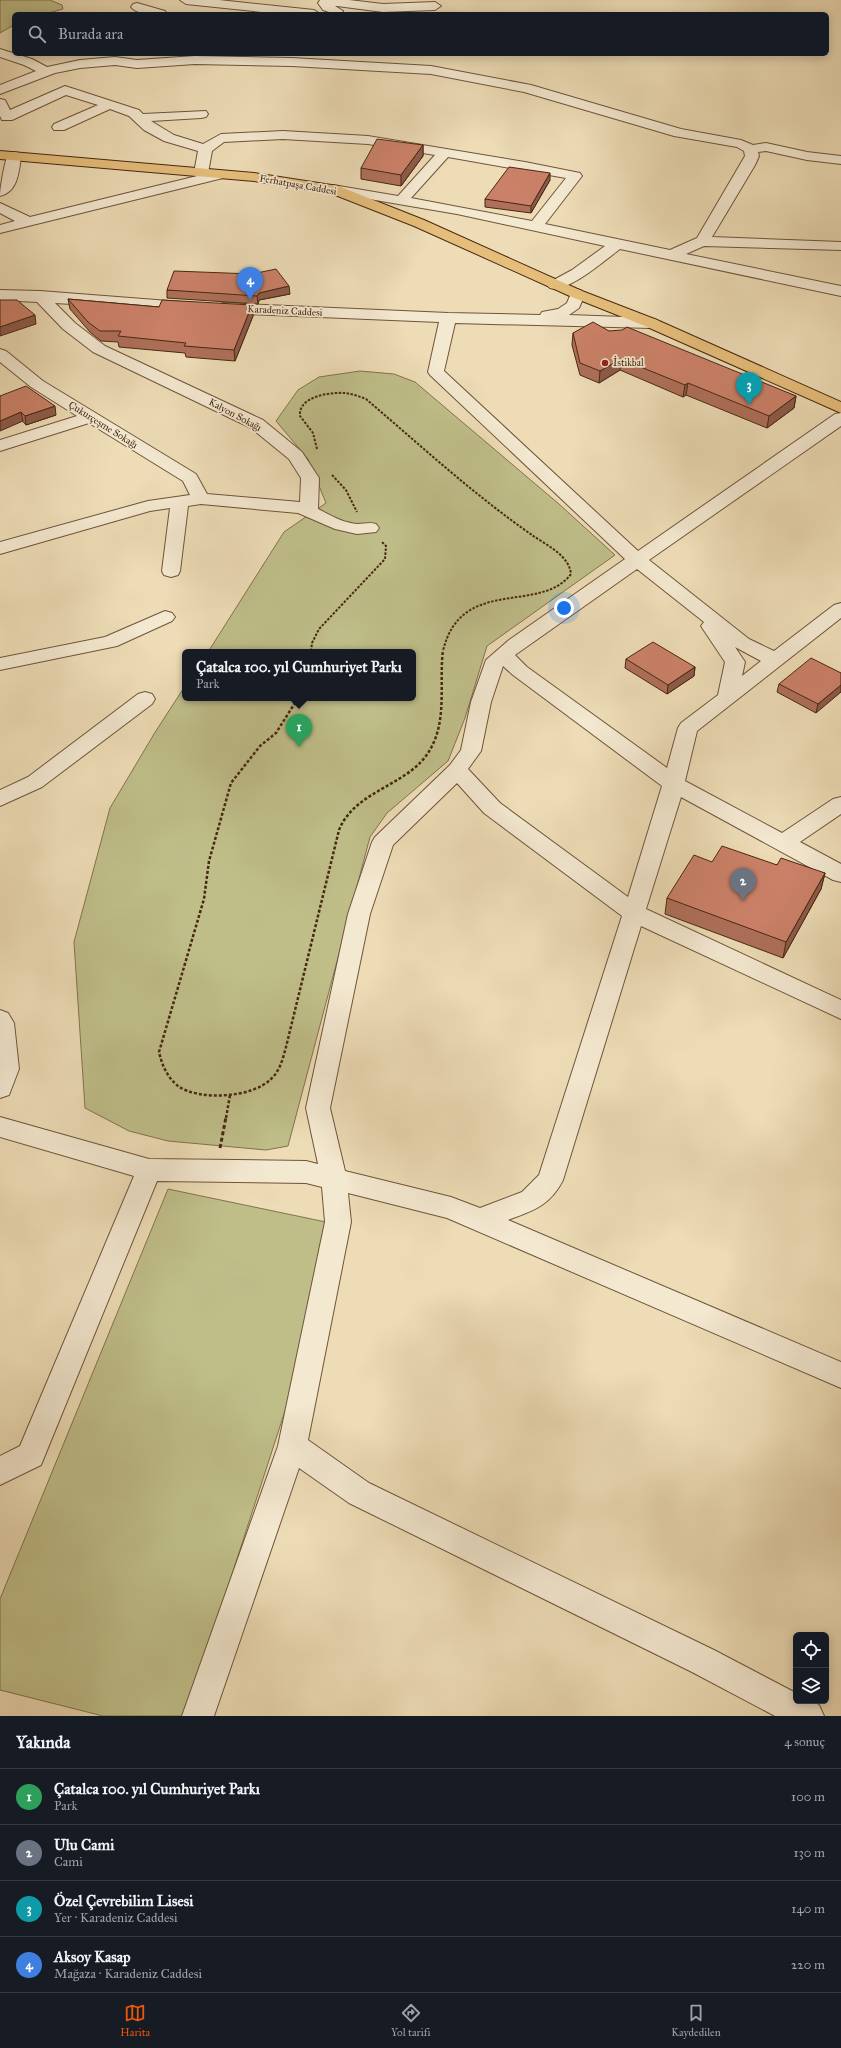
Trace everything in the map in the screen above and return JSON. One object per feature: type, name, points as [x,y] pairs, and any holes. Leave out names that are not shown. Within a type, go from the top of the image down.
[{"type":"main road","name":"Ferhatpaşa Caddesi","points":[[0,155],[254,177],[333,189],[419,223],[556,285],[651,323],[841,408]]},
{"type":"street","points":[[186,0],[296,12]]},
{"type":"street","points":[[336,12],[337,11],[327,7],[324,3],[337,2],[383,8],[435,6]]},
{"type":"street","points":[[137,8],[153,12]]},
{"type":"street","points":[[0,53],[28,62],[46,72]]},
{"type":"street","points":[[0,90],[46,72],[80,64],[115,61],[132,56]]},
{"type":"street","points":[[115,61],[137,64],[195,60],[292,62],[431,70],[526,88],[585,104],[679,133],[740,144],[751,149],[766,147],[808,156],[841,160]]},
{"type":"street","points":[[0,103],[8,117],[65,90],[134,113],[149,127],[169,138],[205,149]]},
{"type":"street","points":[[59,127],[109,105]]},
{"type":"street","points":[[139,118],[201,114]]},
{"type":"street","points":[[201,172],[205,149],[221,138],[283,135],[368,140],[526,166],[575,176],[535,227]]},
{"type":"street","points":[[702,241],[748,165],[752,156],[751,149]]},
{"type":"street","points":[[401,201],[444,153]]},
{"type":"street","points":[[0,192],[5,190],[10,180],[14,156]]},
{"type":"street","points":[[0,229],[220,174]]},
{"type":"street","points":[[333,189],[535,227],[841,291]]},
{"type":"street","points":[[0,207],[28,222]]},
{"type":"street","points":[[670,256],[702,241],[841,246]]},
{"type":"street","points":[[556,285],[577,273],[616,245]]},
{"type":"street","name":"Karadeniz Caddesi","points":[[522,319],[562,313],[574,305],[577,294]]},
{"type":"street","name":"Karadeniz Caddesi","points":[[0,295],[40,296],[208,307],[448,318],[651,323]]},
{"type":"street","name":"Kalyon Sokağı","points":[[40,296],[70,326],[99,349],[257,424],[296,456],[310,478],[309,511]]},
{"type":"street","points":[[448,318],[436,372],[637,560],[742,643],[775,660]]},
{"type":"street","name":"Çukurçeşme Sokağı","points":[[0,354],[37,384],[190,478],[201,499]]},
{"type":"street","points":[[0,446],[91,417]]},
{"type":"street","points":[[198,1716],[292,1446],[338,1222],[334,1179],[318,1108],[359,914],[383,842],[457,770],[471,751],[481,702],[493,664],[503,655],[637,560],[841,418]]},
{"type":"street","points":[[0,548],[148,506],[201,499],[291,507],[309,511],[339,525],[357,529],[370,528]]},
{"type":"street","points":[[171,571],[180,502]]},
{"type":"street","points":[[701,610],[735,662],[727,698]]},
{"type":"street","points":[[479,1220],[531,1200],[550,1180],[674,784],[688,728],[841,610]]},
{"type":"street","points":[[0,664],[110,642],[125,637],[164,617]]},
{"type":"street","points":[[503,655],[520,671],[674,784],[841,874]]},
{"type":"street","points":[[0,799],[19,791],[47,774],[145,699]]},
{"type":"street","points":[[457,770],[492,808],[634,913],[841,1010]]},
{"type":"street","points":[[783,843],[841,804]]},
{"type":"street","points":[[0,1019],[2,1023],[7,1069],[0,1088]]},
{"type":"street","points":[[0,1127],[148,1170],[306,1172],[450,1208],[841,1375]]},
{"type":"street","points":[[0,1471],[31,1455],[148,1170]]},
{"type":"street","points":[[292,1446],[359,1493],[703,1661],[808,1716]]},
{"type":"path","points":[[296,701],[289,715],[276,733],[260,746],[231,783],[209,861],[204,899],[158,1052],[161,1064],[167,1075],[181,1088],[212,1095],[230,1095],[262,1087],[277,1072],[287,1040],[331,857],[340,827],[360,803],[378,789],[413,769],[426,758],[433,746],[441,723],[441,661],[447,635],[465,613],[480,605],[542,592],[564,584],[571,574],[570,566],[562,556],[505,516],[366,399],[344,393],[326,394],[313,398],[304,404],[299,415],[314,435],[318,456]]},
{"type":"path","points":[[311,649],[312,643],[319,629],[385,559],[386,546],[362,520],[346,490],[331,474]]},
{"type":"path","points":[[216,1171],[230,1095]]},
{"type":"shaded area","points":[[0,0],[50,0],[62,5],[63,9],[52,12],[12,12],[12,26],[0,33]]},
{"type":"shaded area","points":[[360,371],[394,374],[415,382],[559,504],[615,555],[487,646],[465,718],[448,761],[387,813],[370,837],[288,1146],[266,1150],[168,1141],[129,1131],[85,1108],[74,942],[110,808],[182,691],[182,701],[416,701],[416,649],[210,649],[284,532],[326,503],[308,459],[276,421],[298,390],[319,377]]},
{"type":"shaded area","points":[[168,1189],[345,1226],[186,1716],[103,1716],[0,1690],[0,1599]]},
{"type":"building","points":[[377,139],[423,145],[401,175],[361,168]]},
{"type":"building","points":[[509,167],[550,173],[531,206],[485,199]]},
{"type":"building","points":[[276,269],[289,286],[259,293],[257,296],[167,290],[174,271],[252,274]]},
{"type":"building","points":[[68,299],[159,307],[162,300],[252,305],[234,350],[184,346],[186,343],[118,336],[121,331],[100,331],[88,322]]},
{"type":"building","points":[[0,300],[17,300],[35,315],[0,327]]},
{"type":"building","points":[[593,322],[609,331],[622,330],[627,327],[796,396],[769,416],[688,383],[685,385],[621,359],[600,371],[580,363],[573,333]]},
{"type":"building","points":[[26,386],[55,406],[25,416],[21,412],[0,421],[0,396]]},
{"type":"building","points":[[653,642],[695,667],[668,685],[626,659]]},
{"type":"building","points":[[811,658],[841,673],[841,685],[818,704],[779,684]]},
{"type":"building","points":[[722,846],[777,865],[781,858],[825,873],[786,942],[667,898],[694,855],[712,862]]},
{"type":"place","name":"Aksoy Kasap","points":[[250,300]]},
{"type":"place","name":"İstikbal","points":[[605,363]]},
{"type":"place","name":"Özel Çevrebilim Lisesi","points":[[749,405]]},
{"type":"place","name":"Çatalca 100. yıl Cumhuriyet Parkı","points":[[299,747]]},
{"type":"place","name":"Ulu Cami","points":[[743,901]]}]
